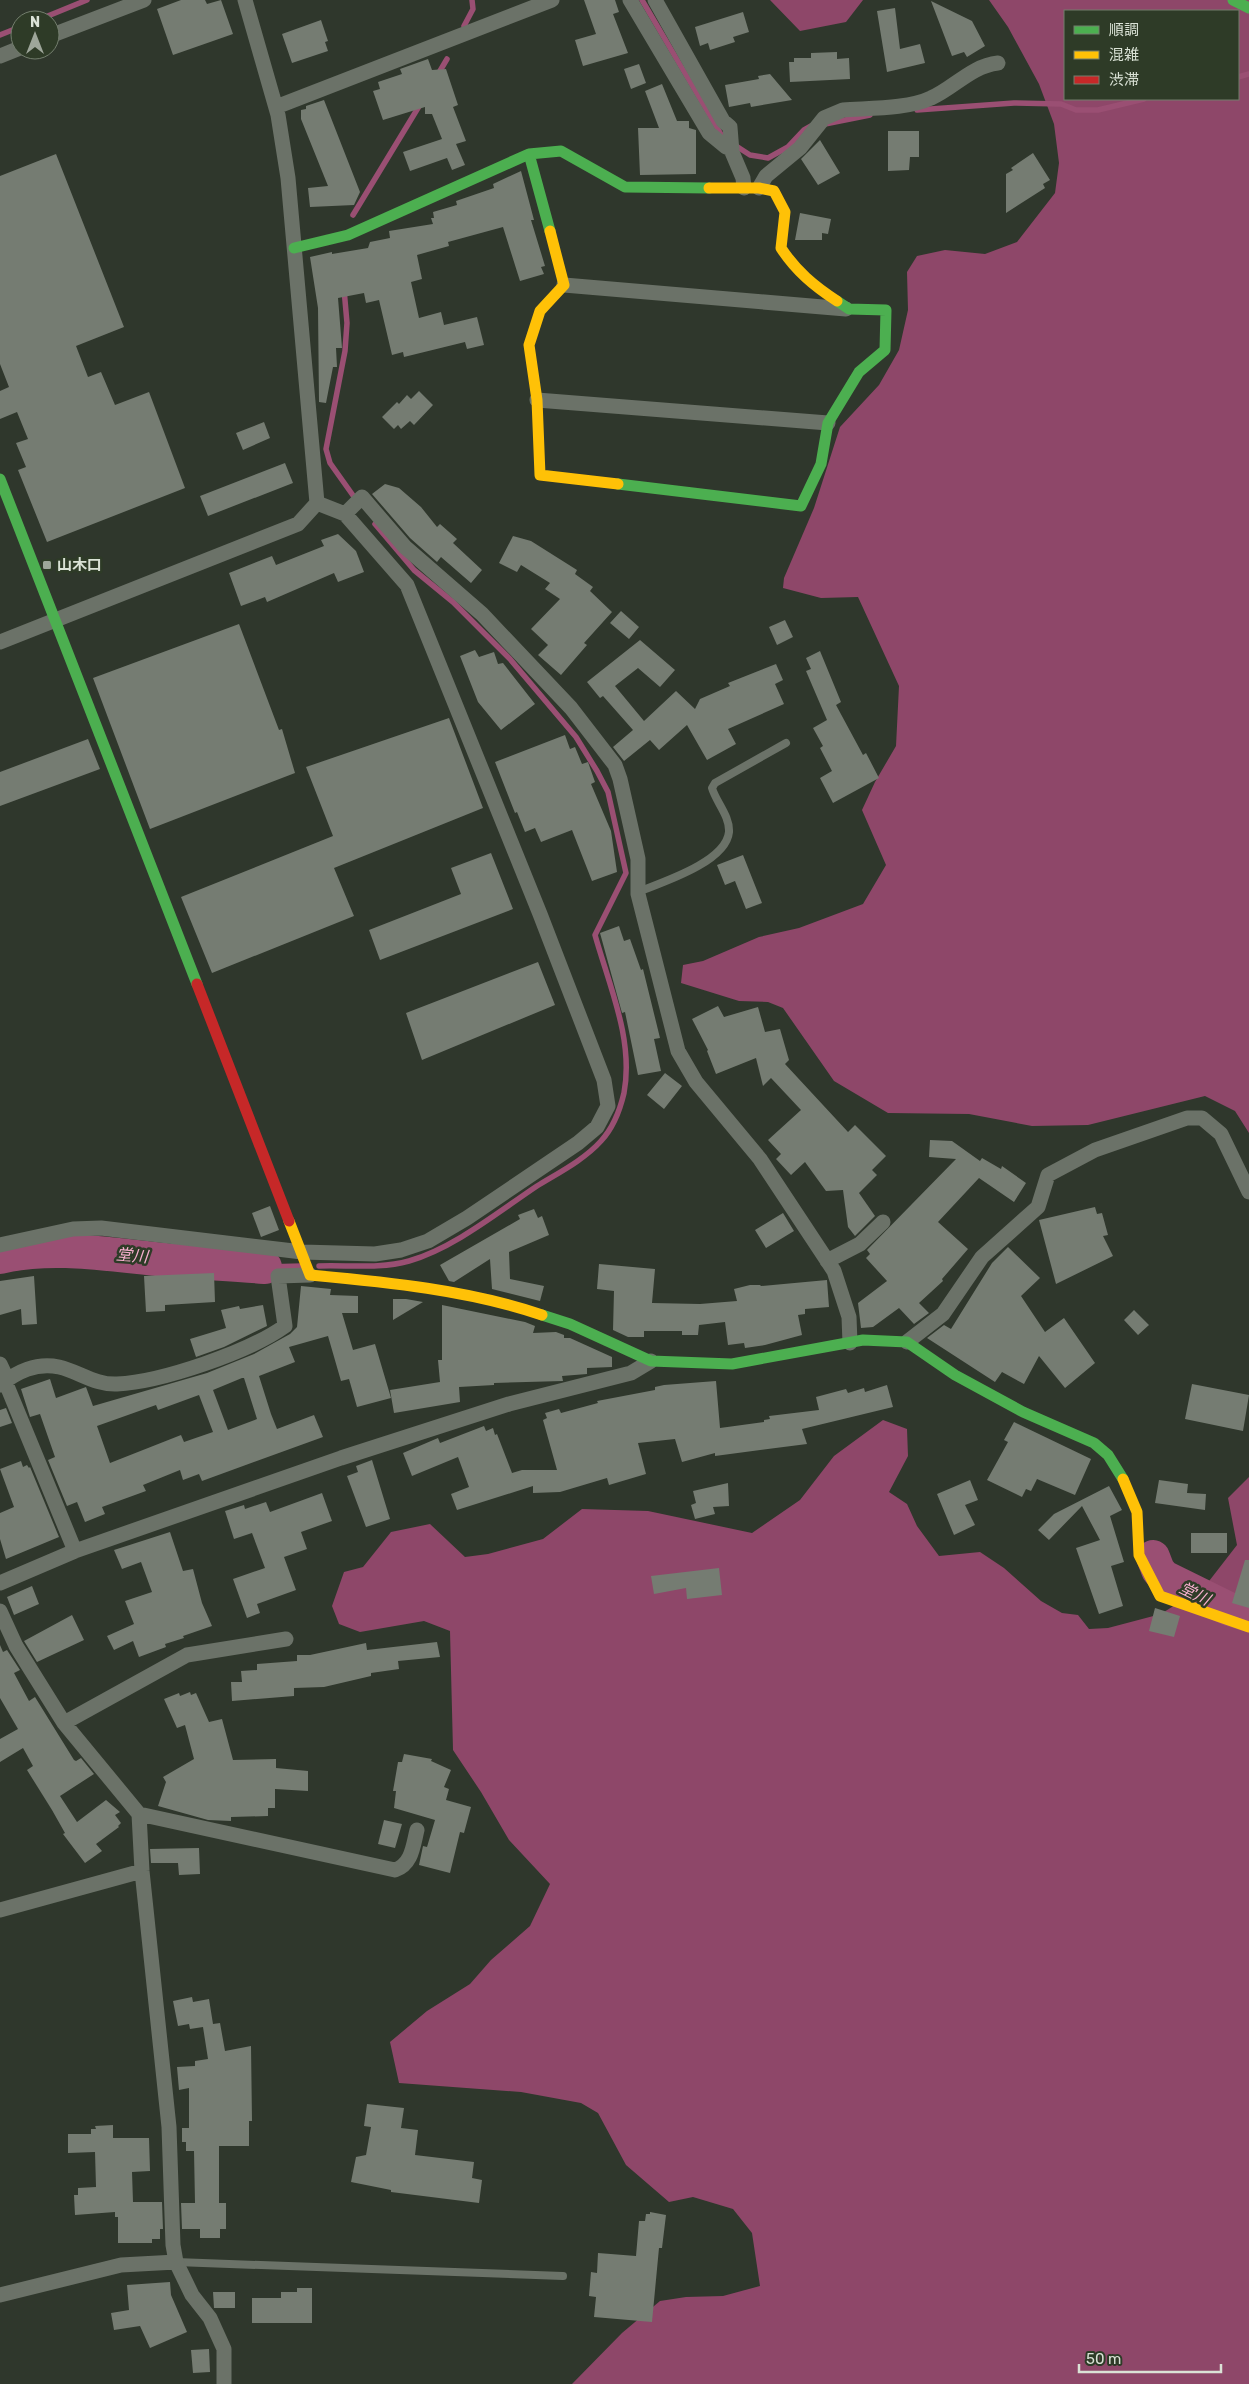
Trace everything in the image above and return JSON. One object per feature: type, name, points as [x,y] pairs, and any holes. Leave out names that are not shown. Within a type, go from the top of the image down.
[{"type":"street","points":[[60,32],[144,0]]},
{"type":"street","points":[[0,642],[298,524],[317,503],[288,178],[276,107],[245,0]]},
{"type":"street","points":[[276,107],[552,0]]},
{"type":"street","points":[[630,0],[709,133],[726,147],[732,148]]},
{"type":"street","points":[[655,0],[723,120],[730,128],[732,148],[744,188]]},
{"type":"street","points":[[1233,0],[1249,8]]},
{"type":"street","points":[[759,188],[766,176],[800,148],[820,124],[843,110],[920,103],[932,98],[980,68],[998,63]]},
{"type":"street","points":[[294,248],[348,235],[528,154],[561,152],[625,187],[759,188],[774,191],[782,203],[785,212],[781,248],[787,258],[816,287],[849,309]]},
{"type":"street","points":[[528,154],[564,286]]},
{"type":"street","points":[[564,286],[849,309],[886,310],[885,350],[859,372],[828,423],[821,464],[801,506],[540,475],[537,400],[529,345],[540,311],[564,286]]},
{"type":"street","points":[[537,400],[828,423]]},
{"type":"street","points":[[0,479],[310,1273]]},
{"type":"street","points":[[345,514],[362,497],[405,547],[482,614],[571,708],[614,765],[620,779],[638,859],[638,892],[678,1051],[696,1082],[760,1158],[834,1271],[849,1316],[850,1343]]},
{"type":"street","points":[[0,1245],[73,1229],[101,1228],[303,1254],[375,1254],[401,1250],[428,1241],[468,1218],[578,1143],[597,1127],[608,1106],[604,1080],[547,932],[407,585],[345,514],[317,503]]},
{"type":"street","points":[[907,1342],[944,1314],[982,1257],[1038,1207],[1048,1175],[1095,1150],[1188,1118],[1202,1118],[1222,1134],[1249,1192]]},
{"type":"street","points":[[827,1261],[860,1244],[884,1222]]},
{"type":"street","points":[[4,1382],[12,1374],[34,1367],[59,1367],[101,1384],[118,1384],[155,1379],[204,1363],[243,1349],[274,1334],[284,1326],[278,1276],[310,1273],[378,1281],[475,1298],[528,1310],[570,1324],[651,1361],[732,1364],[864,1340],[907,1342],[955,1375],[1023,1412],[1094,1443],[1108,1455],[1128,1488],[1136,1512],[1139,1555],[1160,1596],[1249,1627]]},
{"type":"street","points":[[0,1583],[75,1551],[341,1458],[508,1404],[631,1373],[651,1361]]},
{"type":"street","points":[[0,1364],[4,1382],[75,1551]]},
{"type":"street","points":[[0,1611],[16,1646],[64,1724],[139,1814],[142,1871],[169,2127],[173,2245],[176,2262],[192,2295],[210,2318],[224,2349],[224,2384]]},
{"type":"street","points":[[64,1724],[187,1655],[286,1639]]},
{"type":"street","points":[[139,1814],[395,1870],[403,1867],[409,1861],[417,1830]]},
{"type":"street","points":[[0,1910],[142,1871]]},
{"type":"street","points":[[0,2295],[121,2265],[176,2262]]},
{"type":"lane","points":[[638,892],[697,866],[719,852],[726,842],[729,830],[726,818],[712,788],[715,784],[786,743]]},
{"type":"lane","points":[[176,2262],[563,2276]]},
{"type":"shaded area","points":[[770,0],[863,0],[846,22],[800,31]]},
{"type":"shaded area","points":[[989,0],[1249,0],[1249,1133],[1235,1111],[1205,1096],[1088,1125],[1032,1126],[969,1114],[888,1113],[834,1081],[783,1008],[768,1002],[739,1001],[681,983],[683,965],[703,961],[759,937],[799,928],[863,904],[886,865],[862,810],[875,782],[896,746],[899,686],[858,597],[821,598],[783,588],[784,578],[814,508],[840,427],[879,385],[899,350],[908,310],[907,272],[917,256],[945,250],[985,254],[1017,242],[1055,193],[1059,163],[1054,124],[1039,84],[1008,27]]},
{"type":"shaded area","points":[[883,1420],[907,1429],[908,1456],[889,1492],[907,1504],[917,1526],[939,1556],[980,1552],[1004,1568],[1041,1601],[1062,1613],[1078,1615],[1089,1629],[1108,1628],[1161,1614],[1206,1585],[1237,1545],[1228,1498],[1249,1477],[1249,2384],[572,2384],[622,2333],[660,2301],[686,2297],[723,2296],[760,2286],[752,2233],[733,2209],[693,2197],[669,2202],[626,2165],[598,2113],[581,2103],[521,2092],[399,2083],[390,2042],[427,2011],[470,1984],[491,1960],[530,1926],[550,1884],[509,1840],[481,1792],[453,1750],[450,1631],[424,1621],[360,1632],[339,1624],[332,1606],[344,1572],[363,1567],[391,1532],[430,1524],[465,1557],[488,1554],[543,1539],[582,1509],[648,1511],[752,1533],[800,1500],[834,1456]]},
{"type":"building","points":[[181,0],[205,0],[207,4],[221,0],[233,34],[173,55],[157,9]]},
{"type":"building","points":[[584,0],[615,0],[619,12],[613,14],[628,53],[583,66],[575,40],[596,34]]},
{"type":"building","points":[[931,1],[972,21],[985,46],[967,57],[964,52],[952,56]]},
{"type":"building","points":[[895,8],[900,49],[920,44],[925,63],[887,72],[877,11]]},
{"type":"building","points":[[743,12],[749,32],[733,37],[735,42],[710,50],[708,43],[700,46],[695,27]]},
{"type":"building","points":[[321,20],[328,41],[325,42],[328,51],[292,63],[282,34]]},
{"type":"building","points":[[837,52],[837,59],[849,58],[850,79],[790,82],[789,62],[794,62],[794,58],[811,58],[811,53]]},
{"type":"building","points":[[428,59],[432,70],[446,69],[458,105],[453,107],[466,141],[456,144],[465,165],[452,170],[447,158],[410,171],[403,152],[442,139],[432,114],[425,114],[425,107],[383,120],[373,91],[380,89],[378,82],[402,74],[400,69]]},
{"type":"building","points":[[639,64],[646,83],[631,89],[624,69]]},
{"type":"building","points":[[770,74],[792,100],[751,107],[750,103],[729,107],[725,85],[759,79],[758,76]]},
{"type":"building","points":[[662,84],[677,121],[689,121],[689,128],[696,130],[696,174],[640,175],[638,128],[659,128],[645,91]]},
{"type":"building","points":[[324,100],[360,192],[354,205],[310,207],[308,188],[328,186],[301,119],[301,110],[306,109],[306,106]]},
{"type":"building","points":[[888,131],[919,131],[919,157],[910,157],[909,170],[888,171]]},
{"type":"building","points":[[820,140],[840,173],[818,185],[801,159]]},
{"type":"building","points":[[1033,153],[1050,180],[1043,184],[1045,188],[1006,213],[1006,174],[1013,170],[1011,168]]},
{"type":"building","points":[[56,154],[124,327],[76,346],[88,377],[101,372],[115,405],[149,392],[185,488],[47,542],[18,470],[26,467],[16,443],[28,439],[17,412],[0,419],[0,391],[9,387],[0,364],[0,176]]},
{"type":"building","points":[[521,171],[534,220],[531,220],[545,266],[541,267],[544,274],[520,281],[503,227],[448,242],[449,246],[417,255],[422,279],[411,282],[419,318],[441,312],[444,325],[477,317],[484,345],[467,349],[465,342],[404,357],[403,352],[392,355],[379,300],[366,303],[364,293],[338,298],[342,348],[336,348],[337,367],[333,367],[326,403],[319,402],[318,308],[310,257],[332,252],[332,254],[368,248],[370,242],[390,238],[389,231],[433,224],[431,218],[434,218],[433,212],[457,205],[456,201],[494,188],[493,184]]},
{"type":"building","points":[[800,213],[831,219],[828,234],[822,233],[822,240],[795,240]]},
{"type":"building","points":[[419,391],[433,405],[414,425],[410,421],[401,429],[398,425],[394,429],[382,417],[397,402],[399,404],[407,395],[411,399]]},
{"type":"building","points":[[264,422],[270,438],[243,450],[236,433]]},
{"type":"building","points":[[285,463],[293,483],[208,516],[200,496]]},
{"type":"building","points":[[385,484],[399,488],[421,507],[437,527],[440,524],[457,539],[453,543],[482,570],[471,583],[441,557],[437,562],[410,538],[372,494]]},
{"type":"building","points":[[338,534],[356,551],[364,572],[338,582],[334,573],[267,602],[265,597],[241,606],[229,573],[272,556],[276,565],[324,546],[321,540]]},
{"type":"building","points":[[513,536],[531,541],[577,570],[575,574],[593,587],[590,591],[612,612],[584,643],[587,645],[561,675],[538,655],[548,645],[531,629],[560,599],[545,589],[550,583],[521,565],[517,572],[499,563]]},
{"type":"building","points":[[621,611],[639,627],[629,639],[610,623]]},
{"type":"building","points":[[785,620],[793,637],[777,645],[769,627]]},
{"type":"building","points":[[239,624],[279,730],[282,729],[295,773],[150,829],[93,678]]},
{"type":"building","points":[[640,640],[675,670],[660,687],[638,668],[615,686],[644,721],[676,691],[695,709],[700,699],[730,686],[728,683],[776,664],[783,680],[775,684],[784,704],[728,729],[736,744],[707,760],[687,725],[659,750],[650,740],[624,761],[613,747],[633,730],[603,696],[600,698],[587,682]]},
{"type":"building","points":[[475,650],[479,657],[494,652],[498,664],[503,663],[535,704],[501,730],[478,702],[460,656]]},
{"type":"building","points":[[820,651],[841,702],[836,705],[863,755],[866,753],[879,778],[833,803],[820,778],[832,771],[820,748],[823,746],[813,728],[827,720],[806,671],[811,669],[806,658]]},
{"type":"building","points":[[449,718],[483,808],[334,868],[354,916],[212,973],[181,897],[333,836],[306,767]]},
{"type":"building","points":[[565,735],[570,749],[575,747],[582,764],[588,762],[595,782],[591,784],[611,831],[617,872],[592,881],[572,830],[541,842],[535,828],[525,832],[517,812],[515,813],[495,762]]},
{"type":"building","points":[[88,739],[100,769],[0,806],[0,772]]},
{"type":"building","points":[[491,853],[513,909],[380,960],[369,930],[461,894],[451,868]]},
{"type":"building","points":[[743,855],[762,903],[746,909],[735,881],[725,885],[717,865]]},
{"type":"building","points":[[619,926],[624,941],[630,939],[641,970],[643,969],[660,1038],[654,1039],[661,1071],[638,1075],[625,1012],[622,1013],[600,933]]},
{"type":"building","points":[[538,962],[555,1005],[422,1060],[406,1013]]},
{"type":"building","points":[[718,1006],[724,1017],[758,1007],[765,1032],[780,1029],[789,1060],[785,1064],[848,1132],[855,1125],[886,1156],[872,1170],[877,1175],[859,1193],[875,1216],[855,1236],[848,1227],[843,1190],[826,1191],[805,1162],[791,1175],[776,1159],[781,1154],[768,1140],[801,1110],[771,1078],[763,1086],[756,1058],[716,1074],[708,1050],[692,1019]]},
{"type":"building","points":[[665,1073],[682,1086],[664,1109],[647,1095]]},
{"type":"building","points":[[930,1140],[952,1141],[980,1161],[982,1158],[1001,1169],[1002,1166],[1026,1183],[1014,1202],[979,1178],[938,1222],[968,1249],[942,1279],[943,1281],[919,1303],[929,1313],[914,1324],[899,1308],[873,1327],[861,1328],[858,1303],[887,1281],[866,1258],[870,1254],[867,1250],[956,1159],[929,1157]]},
{"type":"building","points":[[270,1206],[279,1230],[261,1237],[252,1213]]},
{"type":"building","points":[[1095,1207],[1097,1214],[1102,1213],[1108,1235],[1103,1236],[1113,1256],[1056,1284],[1039,1220]]},
{"type":"building","points":[[534,1209],[538,1218],[542,1216],[549,1235],[509,1252],[510,1279],[544,1286],[540,1301],[492,1289],[490,1259],[454,1282],[449,1281],[440,1265],[520,1219],[518,1215]]},
{"type":"building","points":[[783,1213],[794,1231],[766,1248],[755,1230]]},
{"type":"building","points":[[1008,1247],[1040,1278],[1021,1296],[1045,1332],[1064,1318],[1095,1363],[1065,1388],[1039,1356],[1024,1384],[1002,1372],[995,1382],[927,1338],[944,1325],[951,1329],[992,1263]]},
{"type":"building","points":[[599,1264],[655,1269],[652,1303],[700,1304],[737,1301],[734,1289],[750,1285],[761,1286],[827,1280],[829,1307],[805,1309],[805,1314],[798,1315],[802,1335],[765,1345],[745,1348],[744,1343],[728,1345],[725,1322],[699,1325],[698,1335],[682,1335],[682,1331],[644,1331],[644,1337],[628,1337],[613,1330],[614,1291],[597,1289]]},
{"type":"building","points":[[214,1273],[215,1302],[165,1305],[165,1311],[146,1312],[144,1276]]},
{"type":"building","points":[[34,1276],[37,1324],[22,1325],[21,1309],[0,1315],[0,1281]]},
{"type":"building","points":[[301,1286],[331,1289],[330,1295],[358,1296],[358,1313],[342,1313],[353,1350],[375,1344],[391,1398],[357,1407],[349,1379],[341,1381],[328,1336],[289,1347],[295,1362],[259,1376],[271,1414],[277,1429],[314,1415],[323,1437],[202,1481],[199,1474],[183,1480],[180,1470],[143,1485],[146,1491],[102,1507],[105,1514],[85,1522],[77,1502],[67,1506],[48,1460],[55,1457],[40,1414],[30,1417],[21,1389],[50,1379],[56,1398],[86,1387],[93,1406],[207,1373],[254,1354],[290,1334],[297,1327]],"holes":[[[244,1378],[257,1419],[228,1430],[213,1390]],[[199,1395],[213,1432],[184,1442],[181,1435],[110,1463],[97,1426],[156,1405],[158,1410]]]},
{"type":"building","points":[[393,1299],[406,1299],[423,1302],[393,1320]]},
{"type":"building","points":[[263,1305],[267,1326],[224,1347],[196,1357],[190,1339],[226,1328],[221,1310],[239,1306],[240,1309]]},
{"type":"building","points":[[442,1305],[525,1322],[535,1326],[533,1333],[556,1332],[564,1335],[564,1338],[570,1338],[612,1357],[612,1367],[587,1368],[587,1374],[562,1376],[563,1381],[494,1383],[494,1385],[459,1387],[460,1402],[394,1413],[390,1390],[440,1382],[438,1360],[442,1360]]},
{"type":"building","points":[[1134,1310],[1149,1325],[1138,1335],[1124,1320]]},
{"type":"building","points":[[716,1381],[720,1428],[764,1422],[764,1420],[770,1419],[769,1416],[819,1410],[816,1397],[846,1389],[848,1393],[864,1388],[865,1392],[887,1385],[893,1407],[802,1429],[807,1444],[715,1456],[715,1453],[682,1462],[675,1439],[638,1443],[646,1474],[609,1485],[607,1478],[560,1492],[533,1493],[533,1486],[457,1510],[451,1494],[469,1487],[458,1457],[412,1476],[403,1453],[438,1438],[440,1443],[484,1426],[486,1431],[493,1428],[495,1435],[497,1434],[512,1473],[522,1470],[557,1470],[543,1420],[547,1418],[545,1413],[559,1409],[561,1413],[598,1403],[597,1401],[655,1390],[655,1387],[664,1385]]},
{"type":"building","points":[[1192,1384],[1249,1395],[1243,1431],[1185,1419]]},
{"type":"building","points":[[6,1408],[12,1423],[0,1427],[0,1410]]},
{"type":"building","points":[[1014,1422],[1091,1459],[1075,1495],[1037,1479],[1031,1491],[1026,1489],[1022,1497],[987,1480],[1008,1442],[1004,1440]]},
{"type":"building","points":[[372,1460],[390,1519],[366,1527],[347,1476],[358,1472],[356,1466]]},
{"type":"building","points":[[21,1461],[23,1467],[27,1465],[30,1467],[59,1537],[6,1559],[0,1539],[0,1513],[14,1507],[0,1469]]},
{"type":"building","points":[[970,1480],[978,1500],[965,1505],[975,1525],[954,1535],[937,1494]]},
{"type":"building","points":[[1159,1480],[1188,1484],[1187,1493],[1206,1494],[1205,1510],[1155,1503]]},
{"type":"building","points":[[728,1483],[729,1506],[713,1507],[715,1514],[695,1519],[691,1505],[696,1503],[693,1491]]},
{"type":"building","points":[[1109,1486],[1122,1510],[1110,1516],[1124,1562],[1111,1566],[1123,1606],[1099,1614],[1076,1548],[1100,1540],[1082,1506],[1049,1540],[1038,1530],[1054,1514]]},
{"type":"building","points":[[322,1493],[332,1521],[301,1532],[307,1549],[284,1557],[296,1590],[257,1604],[260,1613],[247,1618],[233,1579],[265,1568],[252,1533],[234,1539],[225,1511],[244,1505],[245,1509],[266,1502],[270,1512]]},
{"type":"building","points":[[170,1532],[183,1571],[193,1569],[202,1603],[212,1626],[183,1636],[184,1638],[165,1644],[166,1647],[139,1657],[133,1641],[114,1650],[107,1636],[134,1624],[125,1601],[152,1592],[141,1562],[122,1569],[114,1550]]},
{"type":"building","points":[[1191,1533],[1227,1533],[1227,1553],[1191,1553]]},
{"type":"building","points":[[1245,1560],[1249,1560],[1249,1608],[1232,1603]]},
{"type":"building","points":[[719,1568],[722,1595],[687,1599],[686,1588],[654,1594],[651,1576]]},
{"type":"building","points":[[32,1586],[39,1604],[14,1615],[7,1597]]},
{"type":"building","points":[[1155,1608],[1180,1616],[1174,1637],[1149,1631]]},
{"type":"building","points":[[72,1615],[84,1640],[37,1662],[24,1641]]},
{"type":"building","points":[[437,1642],[440,1657],[398,1661],[399,1669],[371,1673],[371,1676],[324,1687],[294,1688],[294,1696],[232,1701],[231,1682],[242,1682],[241,1671],[257,1670],[257,1664],[297,1661],[297,1655],[310,1655],[366,1643],[367,1650]]},
{"type":"building","points":[[0,1645],[3,1652],[7,1650],[20,1670],[14,1673],[29,1701],[35,1697],[74,1760],[76,1761],[81,1758],[94,1774],[60,1796],[77,1822],[106,1800],[120,1812],[115,1815],[121,1823],[119,1827],[96,1844],[102,1851],[85,1863],[63,1834],[65,1833],[27,1770],[33,1766],[23,1748],[0,1762],[0,1739],[18,1729],[0,1698]]},
{"type":"building","points":[[190,1692],[191,1695],[196,1693],[209,1722],[222,1719],[233,1760],[276,1759],[276,1768],[308,1771],[308,1791],[275,1789],[275,1808],[268,1808],[268,1816],[231,1817],[231,1821],[208,1820],[158,1806],[166,1782],[163,1777],[194,1759],[185,1725],[177,1728],[164,1699],[179,1693],[180,1696]]},
{"type":"building","points":[[404,1754],[432,1759],[431,1761],[451,1770],[444,1787],[449,1789],[446,1800],[471,1807],[464,1833],[460,1832],[450,1873],[419,1865],[423,1846],[427,1847],[435,1820],[394,1808],[396,1791],[393,1791],[398,1762],[402,1762]]},
{"type":"building","points":[[384,1820],[402,1824],[395,1848],[378,1844]]},
{"type":"building","points":[[199,1848],[200,1874],[179,1875],[178,1863],[151,1863],[150,1849]]},
{"type":"building","points":[[192,1997],[193,2002],[209,1999],[213,2024],[220,2023],[225,2051],[251,2046],[252,2121],[249,2121],[249,2146],[219,2146],[219,2203],[226,2203],[226,2229],[220,2229],[220,2238],[200,2238],[200,2229],[182,2229],[181,2203],[195,2203],[194,2151],[186,2151],[186,2142],[182,2142],[182,2128],[189,2128],[189,2088],[179,2090],[177,2067],[195,2066],[195,2061],[208,2059],[203,2027],[190,2029],[189,2024],[178,2026],[173,2001]]},
{"type":"building","points":[[367,2104],[404,2108],[401,2128],[418,2130],[415,2155],[474,2162],[472,2178],[482,2180],[479,2203],[391,2192],[391,2190],[351,2182],[356,2157],[366,2155],[371,2127],[364,2126]]},
{"type":"building","points":[[113,2125],[113,2138],[149,2138],[150,2171],[132,2172],[133,2202],[162,2202],[163,2229],[160,2229],[160,2239],[152,2239],[152,2243],[118,2243],[118,2217],[115,2217],[115,2212],[75,2215],[74,2195],[78,2195],[78,2188],[96,2187],[95,2152],[68,2153],[68,2134],[91,2134],[91,2129],[96,2129],[95,2126]]},
{"type":"building","points":[[650,2212],[666,2215],[662,2248],[659,2248],[652,2322],[594,2317],[596,2297],[589,2296],[591,2272],[597,2273],[598,2253],[636,2256],[639,2221],[645,2221],[646,2214],[650,2214]]},
{"type":"building","points":[[170,2282],[171,2295],[187,2332],[150,2348],[140,2326],[114,2330],[111,2313],[129,2310],[127,2285]]},
{"type":"building","points":[[297,2288],[312,2288],[312,2323],[252,2323],[252,2298],[281,2298],[281,2292],[297,2292]]},
{"type":"building","points":[[213,2292],[235,2292],[235,2308],[214,2308]]},
{"type":"building","points":[[209,2349],[210,2372],[193,2373],[191,2350]]},
{"type":"waterway","points":[[60,11],[87,0]]},
{"type":"waterway","points":[[464,26],[473,9],[472,0]]},
{"type":"waterway","points":[[642,0],[723,138]]},
{"type":"waterway","points":[[0,35],[10,31]]},
{"type":"waterway","points":[[437,76],[447,59]]},
{"type":"waterway","points":[[1239,77],[1249,74]]},
{"type":"waterway","points":[[917,110],[1014,103],[1061,104],[1076,110],[1098,110],[1140,100]]},
{"type":"waterway","points":[[353,215],[421,103]]},
{"type":"waterway","points":[[825,124],[870,115]]},
{"type":"waterway","points":[[733,144],[750,155],[768,158],[788,147],[804,130],[811,126]]},
{"type":"waterway","points":[[344,289],[347,323],[345,351],[326,449],[330,463],[357,501]]},
{"type":"waterway","points":[[319,1266],[376,1266],[409,1261],[426,1255],[475,1228],[579,1160],[601,1141],[618,1112],[624,1093],[626,1073],[623,1033],[595,935],[626,873],[608,792],[576,737],[510,659],[453,602],[414,570],[375,524]]},
{"type":"waterway","name":"堂川","points":[[0,1257],[20,1253],[61,1251],[265,1267]]},
{"type":"waterway","points":[[265,1267],[302,1266]]},
{"type":"waterway","name":"堂川","points":[[1153,1557],[1158,1570],[1164,1577],[1229,1609],[1249,1615]]},
{"type":"traffic: fast","points":[[1233,0],[1249,8]]},
{"type":"traffic: fast","points":[[294,248],[348,235],[529,154],[561,151],[625,187],[709,188]]},
{"type":"traffic: fast","points":[[529,154],[550,231]]},
{"type":"traffic: fast","points":[[618,484],[801,506],[821,464],[828,423],[859,372],[885,350],[886,310],[849,309],[837,301]]},
{"type":"traffic: fast","points":[[0,479],[197,984]]},
{"type":"traffic: fast","points":[[542,1315],[570,1324],[651,1361],[732,1364],[863,1340],[907,1342],[955,1375],[1023,1412],[1094,1443],[1108,1455],[1123,1479]]},
{"type":"traffic: slow","points":[[709,188],[759,188],[774,191],[785,212],[781,248],[806,278],[837,301]]},
{"type":"traffic: slow","points":[[550,231],[564,285],[540,311],[529,345],[537,400],[540,475],[618,484]]},
{"type":"traffic: slow","points":[[289,1221],[310,1275],[398,1284],[457,1293],[514,1306],[542,1315]]},
{"type":"traffic: slow","points":[[1123,1479],[1137,1512],[1139,1555],[1160,1596],[1249,1627]]},
{"type":"traffic: jam","points":[[197,984],[289,1221]]},
{"type":"place","name":"山木口","points":[[47,565]]}]
